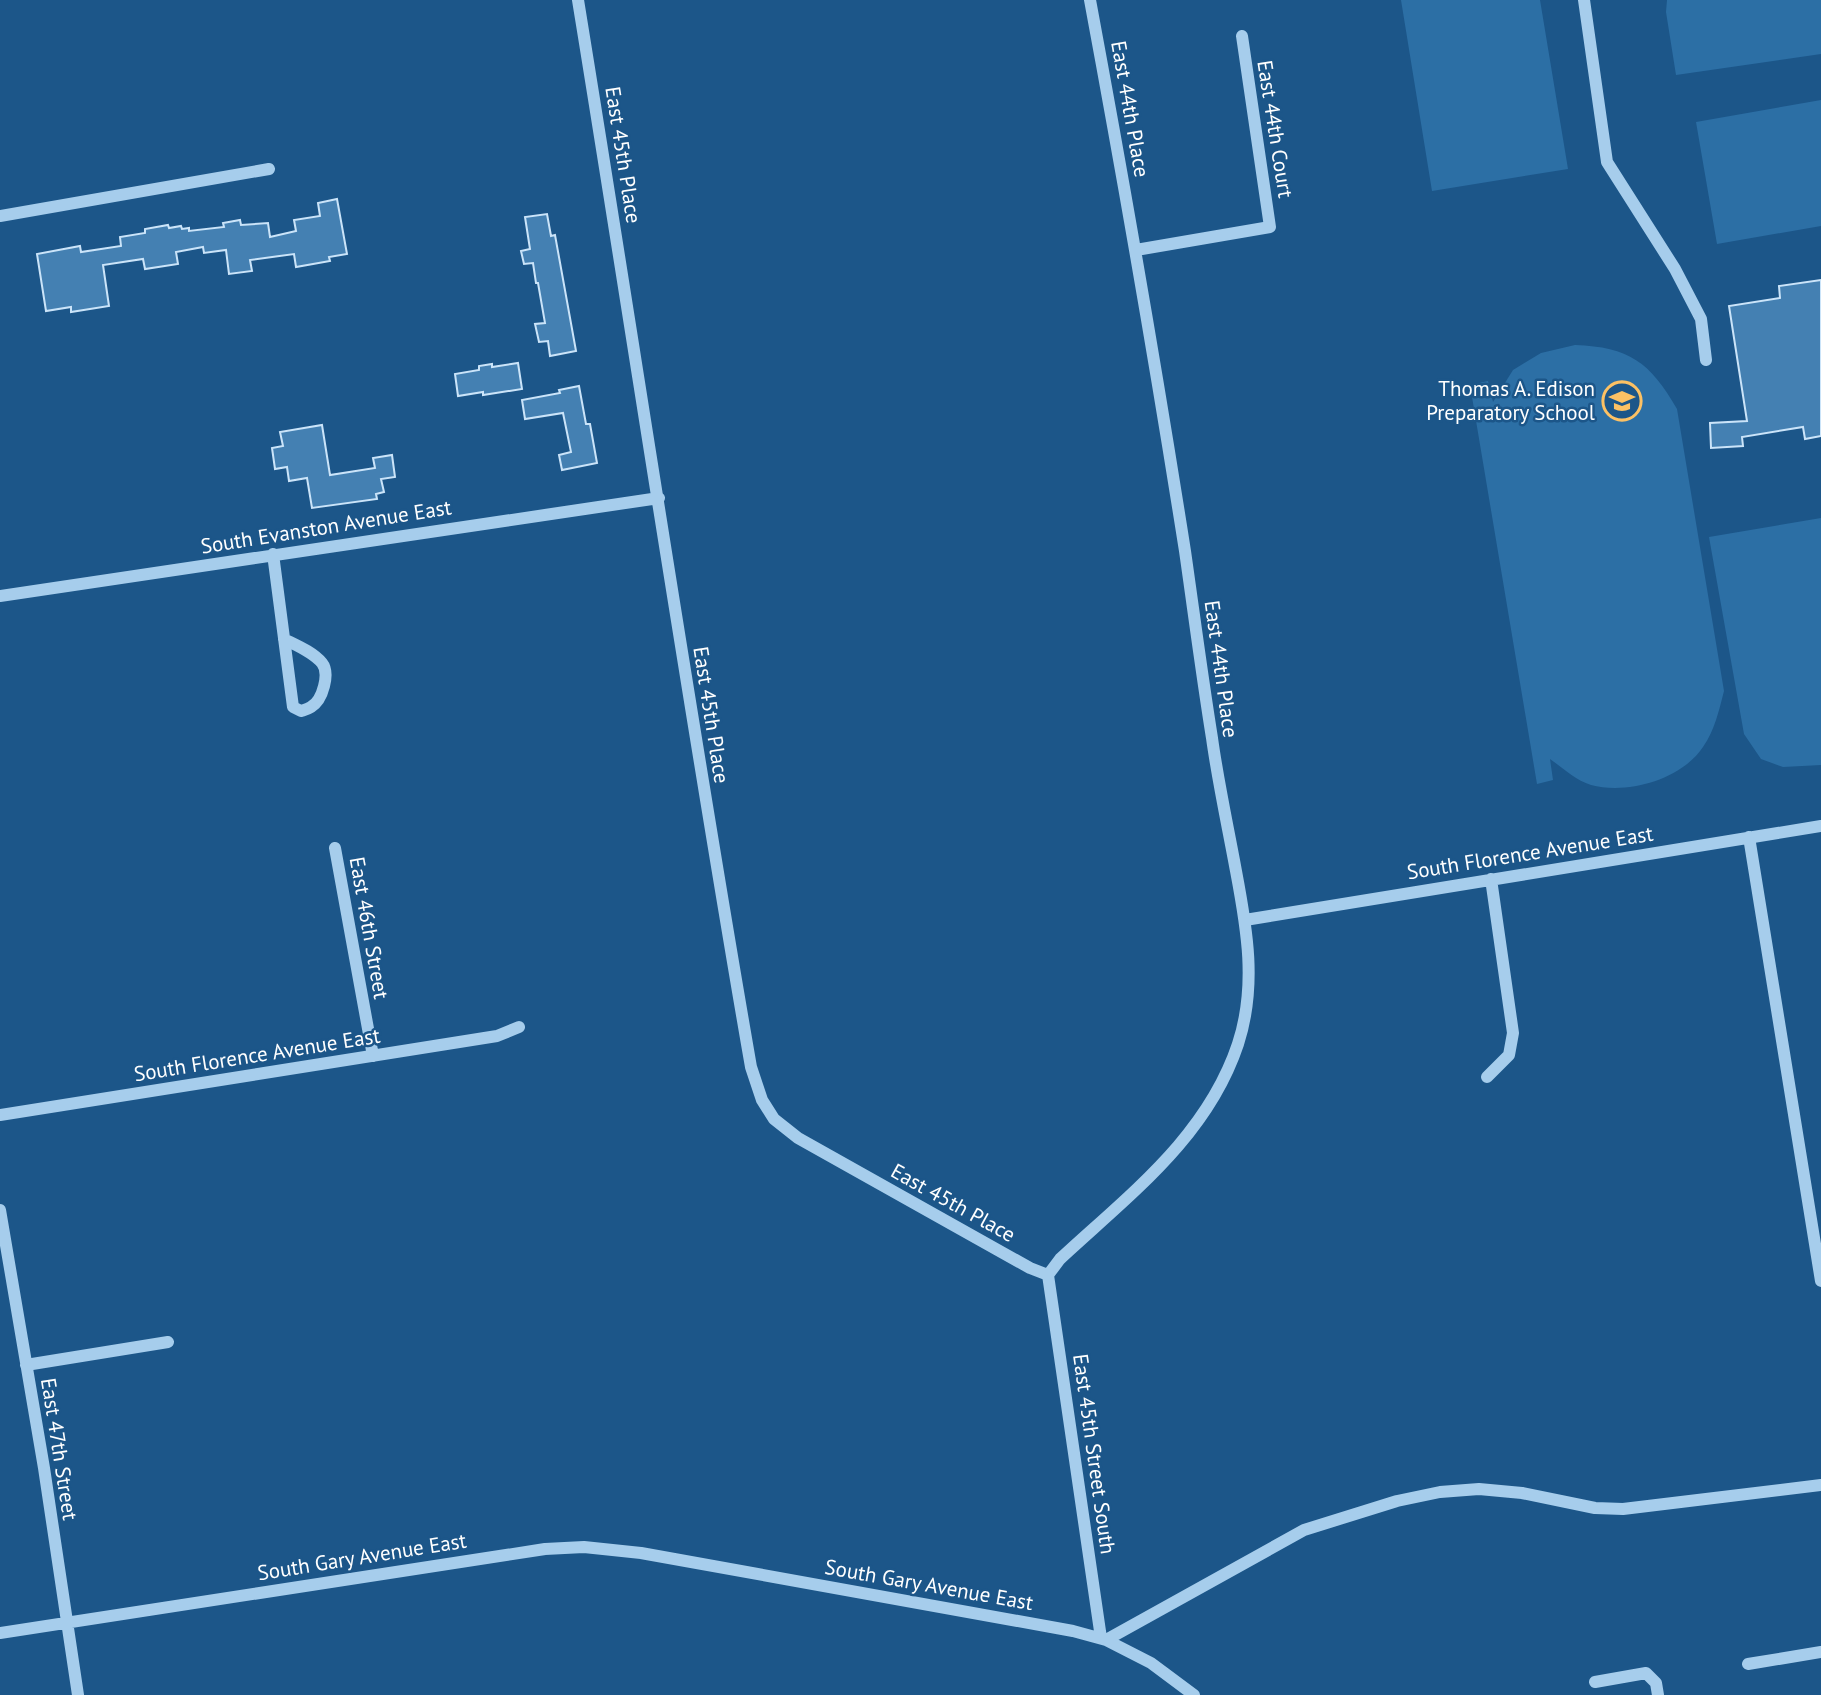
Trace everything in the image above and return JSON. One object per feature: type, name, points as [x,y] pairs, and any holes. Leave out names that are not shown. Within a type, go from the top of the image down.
[{"type":"street","name":"East 45th Place","points":[[578,0],[659,498],[701,778],[751,1067],[762,1100],[774,1119],[798,1138],[1030,1268],[1048,1275]]},
{"type":"street","name":"East 44th Place","points":[[1048,1275],[1060,1259],[1169,1157],[1194,1130],[1209,1107],[1239,1042],[1248,1003],[1250,974],[1245,920],[1212,741],[1185,552],[1136,250],[1090,0]]},
{"type":"street","points":[[1584,0],[1607,162],[1675,269],[1701,319],[1706,360]]},
{"type":"street","name":"East 44th Court","points":[[1136,250],[1270,227],[1242,36]]},
{"type":"street","points":[[0,216],[269,169]]},
{"type":"street","name":"South Evanston Avenue East","points":[[0,596],[659,498]]},
{"type":"street","points":[[273,554],[284,639],[293,707],[301,711],[313,707],[321,696],[326,675],[323,664],[313,655],[284,639]]},
{"type":"street","name":"South Florence Avenue East","points":[[1245,920],[1821,826]]},
{"type":"street","points":[[1749,837],[1821,1281]]},
{"type":"street","name":"East 46th Street","points":[[335,848],[373,1056]]},
{"type":"street","points":[[1487,1077],[1509,1055],[1513,1033],[1491,879]]},
{"type":"street","name":"South Florence Avenue East","points":[[0,1115],[497,1036],[519,1027]]},
{"type":"street","name":"East 47th Street","points":[[0,1210],[78,1695]]},
{"type":"street","name":"East 45th Street South","points":[[1048,1275],[1104,1639]]},
{"type":"street","points":[[26,1365],[168,1342]]},
{"type":"street","points":[[1104,1639],[1304,1530],[1396,1501],[1440,1492],[1479,1489],[1522,1493],[1595,1508],[1623,1509],[1821,1485]]},
{"type":"street","name":"South Gary Avenue East","points":[[0,1633],[532,1550],[584,1547],[641,1553],[1073,1631],[1104,1639]]},
{"type":"street","points":[[1104,1639],[1151,1663],[1194,1695]]},
{"type":"street","points":[[1748,1664],[1821,1652]]},
{"type":"street","points":[[1595,1682],[1646,1673],[1656,1683],[1658,1695]]},
{"type":"shaded area","points":[[1401,0],[1540,0],[1568,169],[1432,191]]},
{"type":"shaded area","points":[[1667,0],[1821,0],[1821,54],[1676,75],[1666,12]]},
{"type":"shaded area","points":[[1821,100],[1821,226],[1717,244],[1696,122]]},
{"type":"shaded area","points":[[1575,345],[1610,349],[1636,360],[1657,379],[1677,409],[1724,691],[1711,734],[1694,758],[1668,776],[1653,782],[1621,788],[1585,783],[1550,759],[1553,780],[1537,784],[1470,385],[1488,381],[1493,402],[1513,370],[1541,353]]},
{"type":"shaded area","points":[[1821,518],[1821,765],[1783,767],[1761,759],[1744,734],[1709,537]]},
{"type":"building","points":[[337,199],[347,254],[329,257],[330,261],[296,267],[294,254],[250,260],[252,271],[229,274],[226,250],[204,253],[203,247],[176,252],[178,264],[145,269],[143,259],[103,265],[109,306],[71,312],[71,307],[46,311],[37,254],[80,246],[81,252],[121,246],[120,237],[145,233],[145,229],[168,225],[169,228],[189,228],[189,231],[224,227],[223,223],[240,220],[241,225],[268,223],[270,237],[296,231],[294,220],[320,216],[318,203]]},
{"type":"building","points":[[547,214],[551,236],[555,235],[576,351],[550,356],[548,341],[539,342],[535,324],[545,323],[533,263],[524,264],[521,251],[530,249],[525,217]]},
{"type":"building","points":[[1821,280],[1821,436],[1805,439],[1803,427],[1742,437],[1743,446],[1711,448],[1710,423],[1747,421],[1729,306],[1780,298],[1779,286]]},
{"type":"building","points":[[518,363],[522,389],[458,396],[455,374],[479,370],[479,366]]},
{"type":"building","points":[[579,386],[597,463],[562,470],[559,455],[571,452],[563,413],[525,419],[522,400],[560,393],[559,390]]},
{"type":"building","points":[[322,425],[330,475],[375,468],[373,458],[392,455],[395,477],[381,479],[384,492],[376,494],[377,499],[312,508],[307,478],[289,481],[287,467],[275,469],[272,448],[283,446],[280,432]]},
{"type":"place","name":"Thomas A. Edison Preparatory School","points":[[1622,401]]}]
